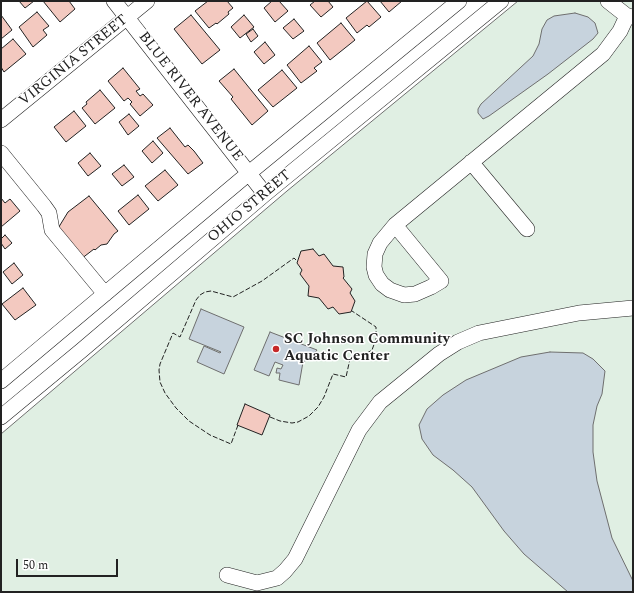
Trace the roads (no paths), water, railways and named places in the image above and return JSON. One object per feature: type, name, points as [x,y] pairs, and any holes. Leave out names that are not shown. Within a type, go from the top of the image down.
[{"type":"street","name":"BLUE RIVER AVENUE","points":[[114,1],[265,194]]},
{"type":"street","name":"VIRGINIA STREET","points":[[1,120],[147,1]]},
{"type":"street","name":"OHIO STREET","points":[[1,381],[459,1]]},
{"type":"street","name":"OHIO STREET","points":[[1,417],[265,194],[501,1]]},
{"type":"street","points":[[395,225],[441,281],[415,294],[404,295],[390,290],[382,284],[376,276],[374,267],[375,254],[380,243],[395,225],[603,54],[630,16],[608,1]]},
{"type":"street","points":[[1,153],[44,206],[48,213],[52,230],[105,294]]},
{"type":"street","points":[[471,162],[527,229]]},
{"type":"street","points":[[227,575],[257,583],[277,578],[285,572],[295,559],[359,430],[380,402],[439,354],[458,342],[480,333],[579,313],[633,308]]},
{"type":"place","name":"SC Johnson Community Aquatic Center","points":[[276,349]]}]
